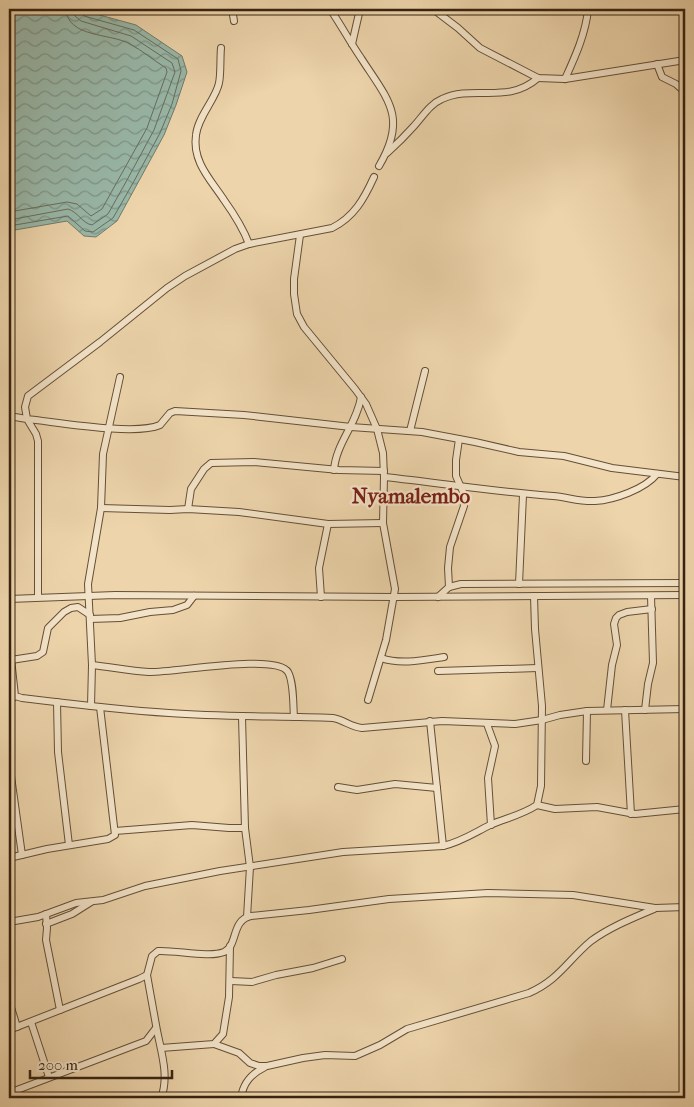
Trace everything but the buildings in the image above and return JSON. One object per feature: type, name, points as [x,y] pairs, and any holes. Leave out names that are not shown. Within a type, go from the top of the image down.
[{"type":"street","points":[[232,9],[234,21]]},
{"type":"street","points":[[330,9],[387,97],[391,108],[392,134],[387,153]]},
{"type":"street","points":[[352,44],[360,9]]},
{"type":"street","points":[[433,9],[480,48],[538,78],[565,79],[685,60]]},
{"type":"street","points":[[565,79],[580,41],[588,9]]},
{"type":"street","points":[[221,48],[219,84],[199,125],[195,145],[198,162],[236,218],[249,244]]},
{"type":"street","points":[[657,64],[662,77],[676,84],[685,92]]},
{"type":"street","points":[[379,166],[387,153],[441,99],[460,94],[498,94],[516,91],[526,88],[538,78]]},
{"type":"street","points":[[38,597],[38,442],[36,434],[27,419],[25,407],[28,396],[100,342],[167,288],[235,249],[249,244],[332,228],[350,217],[362,202],[374,177]]},
{"type":"street","points":[[300,235],[294,279],[296,314],[304,327],[361,397],[377,429],[383,453],[383,522],[395,584],[381,658],[368,700]]},
{"type":"street","points":[[410,431],[425,371]]},
{"type":"street","points":[[91,706],[92,665],[88,577],[97,539],[104,454],[120,377]]},
{"type":"street","points":[[334,470],[336,455],[358,412],[361,397]]},
{"type":"street","points":[[9,416],[109,428],[155,428],[162,424],[170,413],[178,411],[251,416],[351,427],[410,431],[519,452],[564,456],[612,468],[685,477]]},
{"type":"street","points":[[449,587],[450,548],[464,506],[463,492],[456,476],[459,439]]},
{"type":"street","points":[[188,509],[191,489],[204,469],[211,463],[254,462],[384,474],[523,495],[561,497],[581,501],[597,501],[642,487],[657,474]]},
{"type":"street","points":[[519,584],[523,495]]},
{"type":"street","points":[[101,508],[188,509],[239,512],[328,524],[383,522]]},
{"type":"street","points":[[321,596],[319,568],[328,524]]},
{"type":"street","points":[[438,597],[449,587],[469,584],[685,583]]},
{"type":"street","points":[[9,599],[88,595],[394,597],[685,595]]},
{"type":"street","points":[[11,660],[36,656],[43,652],[48,628],[64,612],[71,608],[78,607],[90,617],[120,618],[173,610],[187,605],[194,596]]},
{"type":"street","points":[[534,596],[542,720],[541,786],[538,805]]},
{"type":"street","points":[[645,710],[653,663],[651,596]]},
{"type":"street","points":[[607,710],[612,665],[617,645],[614,624],[616,618],[627,612],[652,610]]},
{"type":"street","points":[[9,640],[15,696]]},
{"type":"street","points":[[381,658],[401,662],[444,657]]},
{"type":"street","points":[[92,665],[150,672],[232,665],[278,665],[288,672],[290,678],[294,718]]},
{"type":"street","points":[[438,670],[538,668]]},
{"type":"street","points":[[15,696],[167,713],[242,717],[333,718],[341,719],[355,727],[430,721],[515,724],[587,711],[685,709]]},
{"type":"street","points":[[9,702],[15,696]]},
{"type":"street","points":[[56,702],[58,752],[69,845]]},
{"type":"street","points":[[9,858],[108,839],[114,836],[115,831],[100,707]]},
{"type":"street","points":[[625,710],[631,814]]},
{"type":"street","points":[[586,760],[587,711]]},
{"type":"street","points":[[242,717],[245,828],[250,867],[247,917]]},
{"type":"street","points":[[430,721],[443,846]]},
{"type":"street","points":[[487,724],[494,746],[488,778],[491,824]]},
{"type":"street","points":[[9,762],[22,855]]},
{"type":"street","points":[[338,787],[357,790],[396,784],[437,788]]},
{"type":"street","points":[[9,922],[46,914],[68,905],[103,900],[145,886],[220,871],[343,852],[443,846],[466,838],[491,824],[520,815],[538,805],[549,809],[597,807],[631,814],[685,809]]},
{"type":"street","points":[[115,831],[192,825],[245,828]]},
{"type":"street","points":[[161,1098],[165,1089],[165,1081],[148,975],[152,956],[158,951],[224,952],[230,946],[238,926],[247,917],[389,899],[488,893],[573,895],[655,908],[685,907]]},
{"type":"street","points":[[46,924],[72,914],[92,901]]},
{"type":"street","points":[[146,1041],[160,1045],[214,1044],[239,1053],[250,1063],[259,1066],[325,1055],[355,1056],[380,1045],[407,1029],[529,994],[550,982],[599,935],[655,908]]},
{"type":"street","points":[[46,914],[46,940],[60,1010]]},
{"type":"street","points":[[214,1044],[223,1034],[228,1011],[231,981],[230,946]]},
{"type":"street","points":[[231,981],[252,982],[313,968],[342,959]]},
{"type":"street","points":[[9,1030],[130,984],[148,975]]},
{"type":"street","points":[[9,1001],[17,1027]]},
{"type":"street","points":[[31,1022],[49,1077]]},
{"type":"street","points":[[12,1094],[49,1077],[146,1041],[156,1028]]},
{"type":"street","points":[[250,1063],[251,1076]]},
{"type":"street","points":[[241,1098],[244,1085],[251,1076],[267,1066]]},
{"type":"water","points":[[9,9],[78,9],[136,25],[182,56],[187,72],[164,135],[117,221],[96,237],[84,236],[67,221],[9,231]]},
{"type":"district","name":"Nyamalembo","points":[[411,496]]}]
